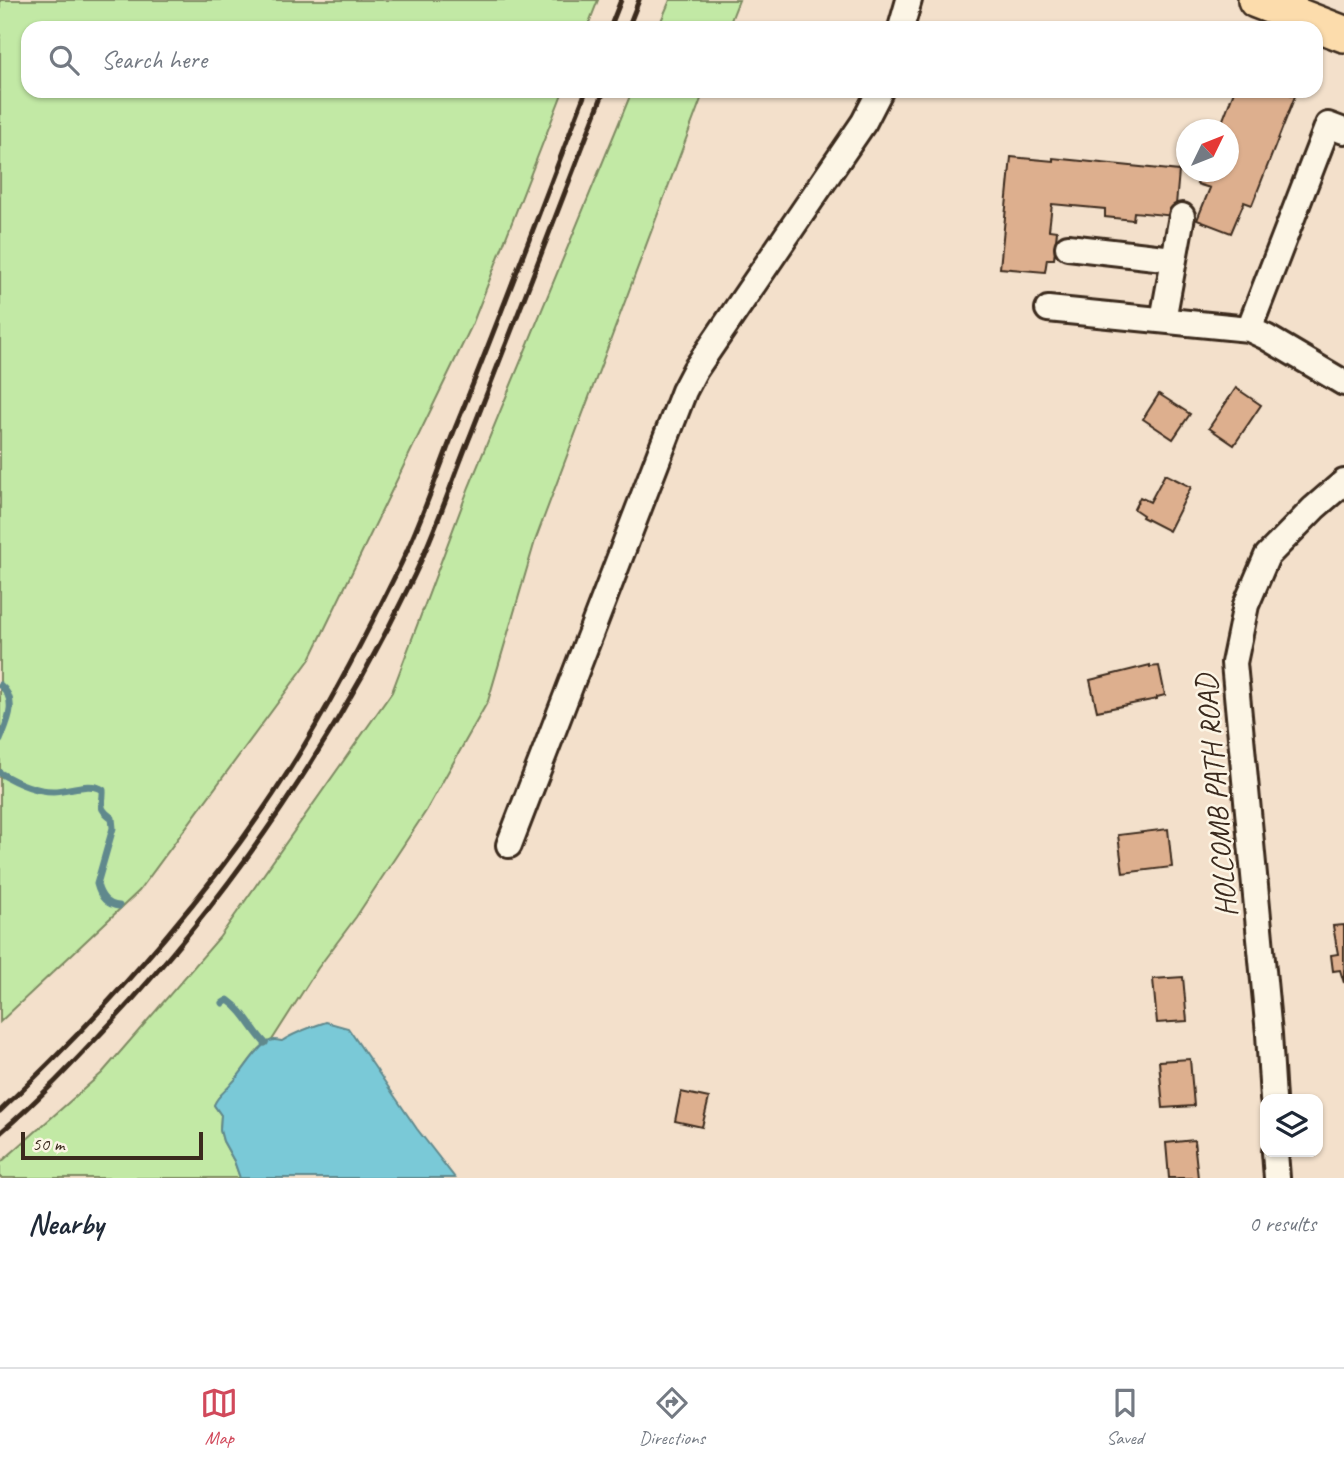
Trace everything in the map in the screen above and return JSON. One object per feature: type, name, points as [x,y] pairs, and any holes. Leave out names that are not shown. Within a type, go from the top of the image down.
[{"type":"highway","points":[[1256,0],[1310,21]]},
{"type":"highway","points":[[1323,26],[1344,34]]},
{"type":"street","points":[[903,21],[908,0]]},
{"type":"street","points":[[509,845],[684,391],[695,370],[864,122],[876,98]]},
{"type":"street","points":[[1249,329],[1328,125],[1344,131]]},
{"type":"street","points":[[1163,320],[1172,259],[1178,244],[1182,216]]},
{"type":"street","points":[[1068,247],[1172,259]]},
{"type":"street","points":[[1048,309],[1249,329],[1344,383]]},
{"type":"street","name":"HOLCOMB PATH ROAD","points":[[1273,1094],[1234,663],[1246,605],[1267,556],[1344,482]]},
{"type":"street","points":[[1276,1157],[1277,1178]]},
{"type":"green space","points":[[0,0],[598,0],[590,21],[21,21],[21,98],[560,98],[472,325],[310,659],[139,891],[0,1022]]},
{"type":"green space","points":[[670,0],[739,0],[731,21],[661,21]]},
{"type":"green space","points":[[629,98],[701,98],[535,541],[488,701],[426,811],[356,917],[318,968],[272,1040],[255,1054],[214,1105],[221,1115],[220,1130],[223,1141],[240,1178],[0,1178],[0,1163],[102,1073],[219,938],[392,692],[469,487]]},
{"type":"water","points":[[326,1022],[348,1028],[417,1129],[455,1178],[240,1178],[223,1141],[220,1130],[221,1115],[214,1105],[266,1043],[272,1040],[282,1041]]},
{"type":"building","points":[[1231,98],[1294,98],[1252,205],[1244,202],[1231,233],[1197,220],[1210,188],[1197,184],[1239,182],[1239,119],[1223,119]]},
{"type":"building","points":[[1011,157],[1053,161],[1053,158],[1176,171],[1178,182],[1175,216],[1134,212],[1133,220],[1105,217],[1105,209],[1052,204],[1049,230],[1057,231],[1054,259],[1047,259],[1045,272],[1000,268]]},
{"type":"building","points":[[1236,388],[1261,405],[1234,445],[1209,428]]},
{"type":"building","points":[[1159,394],[1190,414],[1173,439],[1143,419]]},
{"type":"building","points":[[1165,474],[1191,487],[1169,531],[1142,517],[1143,515],[1134,509],[1140,497],[1150,502]]},
{"type":"building","points":[[1150,665],[1159,666],[1165,695],[1097,711],[1090,680]]},
{"type":"building","points":[[1168,829],[1172,867],[1123,873],[1118,835]]},
{"type":"building","points":[[1344,925],[1344,983],[1340,970],[1333,971],[1331,955],[1338,954],[1333,926]]},
{"type":"building","points":[[1183,977],[1187,1021],[1157,1023],[1153,979]]},
{"type":"building","points":[[1190,1059],[1194,1106],[1163,1108],[1159,1061]]},
{"type":"building","points":[[681,1092],[709,1098],[702,1127],[675,1121]]},
{"type":"building","points":[[1194,1140],[1198,1178],[1169,1178],[1166,1143]]},
{"type":"waterway","points":[[0,685],[6,691],[10,704],[0,740]]},
{"type":"waterway","points":[[0,773],[39,789],[53,791],[92,786],[103,790],[102,808],[112,818],[113,828],[97,884],[105,899],[119,906]]},
{"type":"waterway","points":[[223,1003],[228,1000],[234,1005],[265,1043]]},
{"type":"railway","points":[[613,21],[621,0]]},
{"type":"railway","points":[[631,21],[639,0]]},
{"type":"railway","points":[[0,1111],[84,1028],[165,938],[240,843],[318,723],[365,636],[413,536],[583,98]]},
{"type":"railway","points":[[0,1133],[109,1025],[198,922],[279,812],[351,697],[430,541],[601,98]]}]
